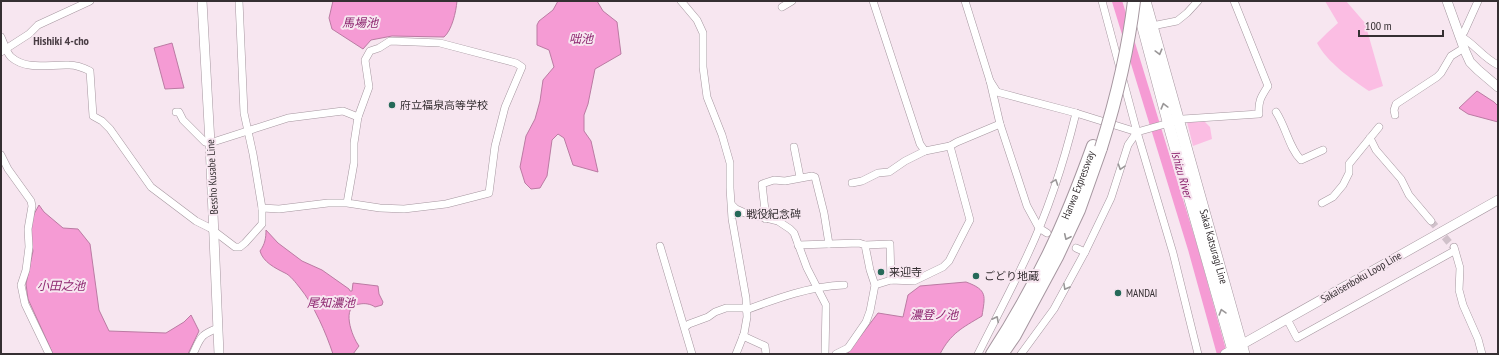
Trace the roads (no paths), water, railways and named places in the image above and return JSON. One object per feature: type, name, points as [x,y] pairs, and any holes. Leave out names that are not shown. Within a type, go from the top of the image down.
[{"type":"highway","name":"Hanwa Expressway","points":[[992,354],[1049,254],[1097,147],[1122,33],[1126,1]]},
{"type":"highway","name":"Hanwa Expressway","points":[[1008,351],[1057,257],[1079,210],[1097,147],[1122,70],[1135,1]]},
{"type":"main road","name":"Bessho Kusabe Line","points":[[202,1],[219,354]]},
{"type":"main road","name":"Sakai Katsuragi Line","points":[[1135,1],[1234,352]]},
{"type":"main road","name":"Sakai Katsuragi Line","points":[[1145,1],[1152,26],[1170,123]]},
{"type":"main road","points":[[1446,1],[1470,62],[1498,87]]},
{"type":"main road","name":"Sakaisenboku Loop Line","points":[[1234,352],[1287,319],[1498,200]]},
{"type":"street","points":[[3,50],[29,34],[38,26],[90,1]]},
{"type":"street","points":[[1,37],[3,50],[22,63],[34,66],[70,64],[90,71],[93,116],[102,120],[110,129],[151,187],[235,247],[240,247],[246,243],[262,224],[262,208],[244,107],[239,1]]},
{"type":"street","points":[[681,1],[697,20],[703,33],[703,67],[707,97],[722,135],[730,163],[732,219],[746,298],[743,336],[736,354]]},
{"type":"street","points":[[782,7],[792,1]]},
{"type":"street","points":[[873,1],[920,144],[925,151]]},
{"type":"street","points":[[965,1],[990,81],[1000,124],[1027,206],[1039,228],[1047,233]]},
{"type":"street","points":[[1102,1],[1137,132],[1173,253],[1198,354]]},
{"type":"street","points":[[1152,26],[1177,21],[1198,1]]},
{"type":"street","points":[[990,81],[997,92],[1076,113],[1137,132],[1170,123],[1259,114],[1258,104],[1268,86],[1234,1]]},
{"type":"street","points":[[1478,1],[1464,32],[1460,36],[1469,40],[1489,61],[1498,65]]},
{"type":"street","points":[[262,208],[279,209],[328,203],[346,203],[380,208],[404,209],[446,204],[489,193],[495,146],[505,107],[522,67],[516,63],[448,44],[390,41],[379,48],[370,51],[365,60],[369,88],[358,117],[354,143],[354,162],[346,203]]},
{"type":"street","points":[[1395,115],[1394,110],[1396,104],[1437,77],[1451,56],[1464,48]]},
{"type":"street","points":[[176,112],[179,112],[183,120],[205,142],[210,143],[288,118],[343,111],[358,117]]},
{"type":"street","points":[[1276,112],[1283,123],[1295,154],[1301,160],[1323,150]]},
{"type":"street","points":[[978,354],[1026,258],[1039,228],[1067,150],[1076,113]]},
{"type":"street","points":[[852,183],[862,181],[878,173],[889,172],[905,161],[925,151],[950,146],[1000,124]]},
{"type":"street","points":[[1322,202],[1333,197],[1343,185],[1349,173],[1349,164],[1379,127]]},
{"type":"street","points":[[1008,351],[1021,354],[1054,309],[1085,252],[1111,198],[1128,145],[1137,132]]},
{"type":"street","points":[[1370,138],[1376,150],[1401,179],[1409,195],[1431,221]]},
{"type":"street","points":[[875,285],[891,280],[914,281],[943,267],[949,261],[970,220],[950,146]]},
{"type":"street","points":[[794,147],[800,178]]},
{"type":"street","points":[[1,155],[8,169],[31,201],[28,229],[29,247],[26,270],[21,285],[25,304],[49,354]]},
{"type":"street","points":[[766,219],[762,184],[774,180],[812,176],[815,178],[824,213],[829,244]]},
{"type":"street","points":[[732,205],[736,209],[748,214],[778,221],[794,233],[807,268],[826,305],[825,354]]},
{"type":"street","points":[[732,219],[748,214]]},
{"type":"street","points":[[798,245],[860,243],[865,245],[890,244],[891,280]]},
{"type":"street","points":[[836,354],[848,348],[866,322],[870,311],[875,285],[870,270],[865,245]]},
{"type":"street","points":[[660,246],[692,354]]},
{"type":"street","points":[[1076,248],[1085,252]]},
{"type":"street","points":[[1287,319],[1297,338],[1454,249],[1460,268],[1459,290],[1463,305],[1478,339],[1482,354]]},
{"type":"street","points":[[685,327],[726,308],[746,309],[777,298],[817,289],[844,285]]},
{"type":"street","points":[[193,354],[201,336],[206,332],[218,328]]},
{"type":"street","points":[[989,333],[996,338]]},
{"type":"street","points":[[743,336],[765,346],[766,354]]},
{"type":"water","name":"馬場池","points":[[333,1],[457,1],[455,15],[447,34],[444,37],[392,36],[371,40],[363,49],[332,29],[329,18]]},
{"type":"water","name":"咄池","points":[[558,1],[597,1],[603,11],[617,22],[621,54],[595,69],[588,104],[584,115],[584,131],[591,141],[598,172],[573,165],[564,138],[558,134],[552,140],[547,176],[540,188],[531,189],[525,183],[520,167],[526,136],[535,119],[540,101],[543,80],[554,67],[549,50],[537,45],[537,25],[539,21],[553,10]]},
{"type":"water","points":[[172,43],[184,88],[165,89],[154,48]]},
{"type":"water","points":[[1477,91],[1498,106],[1498,122],[1468,114],[1459,108]]},
{"type":"water","name":"小田之池","points":[[39,205],[44,212],[63,228],[78,229],[90,244],[99,310],[109,331],[166,333],[184,322],[191,315],[199,331],[188,354],[53,354],[28,299],[26,284],[33,251],[30,235],[33,216]]},
{"type":"water","name":"尾知濃池","points":[[266,230],[278,243],[302,261],[322,270],[350,291],[352,291],[353,283],[378,286],[379,294],[383,302],[382,305],[375,307],[368,304],[360,304],[354,306],[350,310],[349,322],[353,336],[359,346],[353,354],[333,354],[319,320],[305,295],[289,275],[273,267],[264,258],[260,251],[265,241]]},
{"type":"water","name":"濃登ノ池","points":[[966,282],[982,291],[984,303],[982,316],[953,336],[940,354],[847,354],[878,313],[903,317],[908,295],[920,286]]},
{"type":"waterway","name":"Ishizu River","points":[[1117,1],[1193,249],[1222,354]]},
{"type":"tunnel","points":[[1431,221],[1453,247]]},
{"type":"place","name":"府立福泉高等学校","points":[[392,105]]},
{"type":"place","name":"戦役紀念碑","points":[[738,214]]},
{"type":"place","name":"来迎寺","points":[[881,272]]},
{"type":"place","name":"ごどり地蔵","points":[[976,276]]},
{"type":"place","name":"MANDAI","points":[[1118,293]]},
{"type":"district","name":"Hishiki 4-cho","points":[[61,40]]}]
